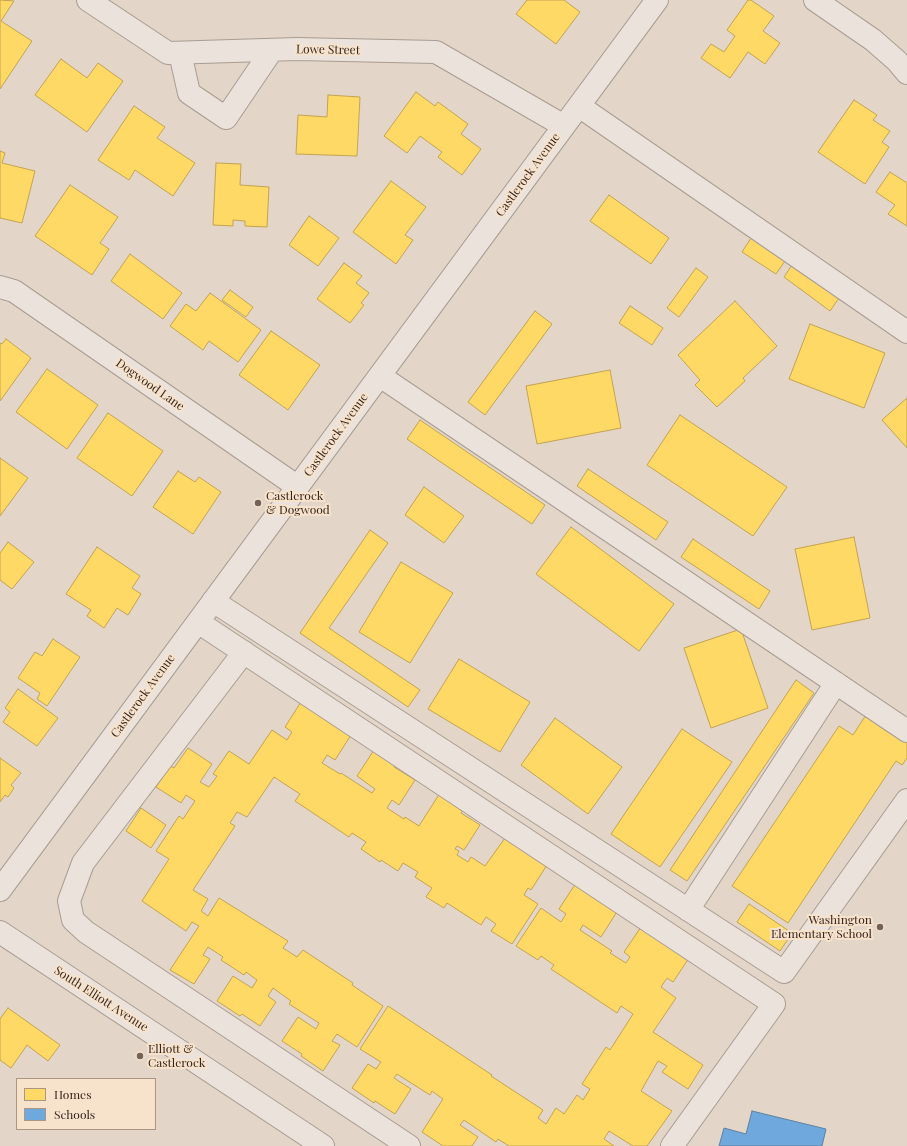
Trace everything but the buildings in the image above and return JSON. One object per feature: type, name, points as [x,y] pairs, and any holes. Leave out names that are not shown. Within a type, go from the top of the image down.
[{"type":"street","name":"Lowe Street","points":[[88,0],[168,53],[297,49],[436,52],[564,126]]},
{"type":"street","name":"Castlerock Avenue","points":[[0,890],[657,0]]},
{"type":"street","points":[[815,0],[873,40],[897,61],[907,73]]},
{"type":"street","points":[[180,53],[189,93],[226,118],[272,50]]},
{"type":"street","points":[[579,106],[907,332]]},
{"type":"street","name":"Dogwood Lane","points":[[0,287],[14,291],[298,487]]},
{"type":"street","points":[[380,376],[907,731]]},
{"type":"street","points":[[213,601],[784,972],[907,800]]},
{"type":"street","points":[[198,622],[774,1004],[672,1146]]},
{"type":"street","points":[[244,652],[82,863],[69,902],[73,920],[86,932],[409,1146]]},
{"type":"street","points":[[688,910],[836,683]]},
{"type":"street","name":"South Elliott Avenue","points":[[0,932],[323,1146]]},
{"type":"place","name":"Castlerock & Dogwood","points":[[258,503]]},
{"type":"place","name":"Washington Elementary School","points":[[880,927]]},
{"type":"place","name":"Elliott & Castlerock","points":[[140,1056]]}]
